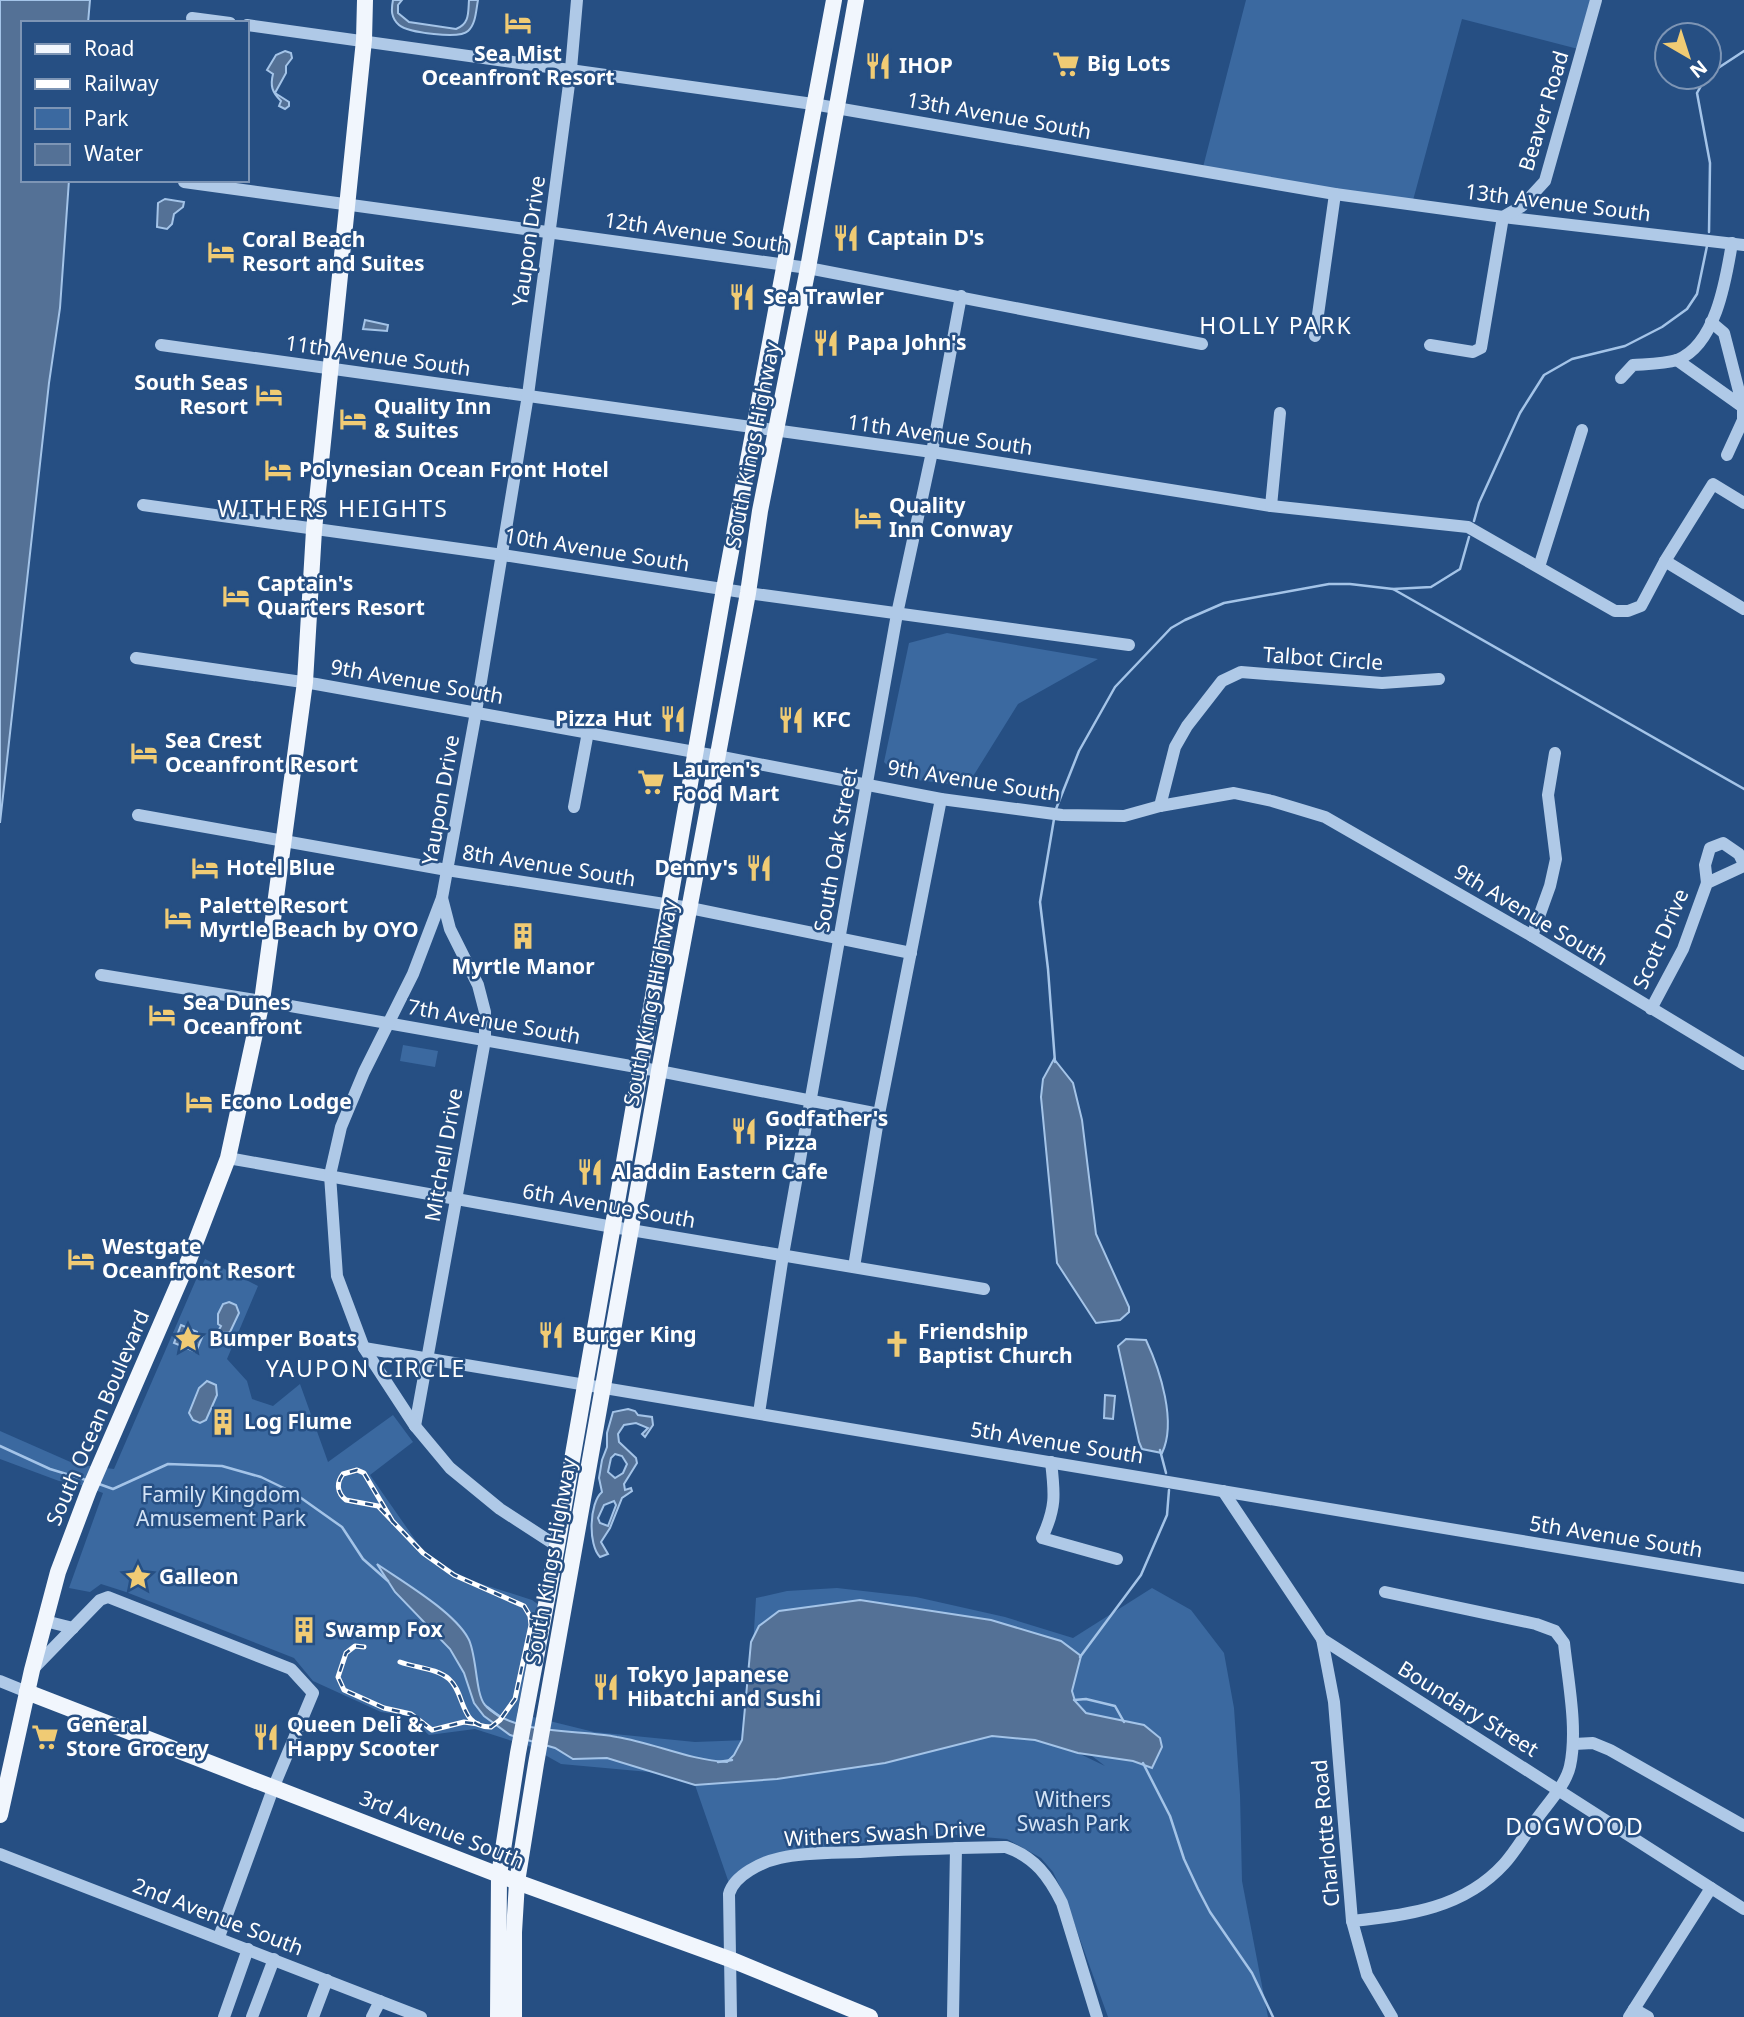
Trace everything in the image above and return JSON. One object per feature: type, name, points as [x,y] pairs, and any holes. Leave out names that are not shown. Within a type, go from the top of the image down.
[{"type":"main road","name":"South Ocean Boulevard","points":[[0,1815],[32,1670],[58,1572],[89,1490],[190,1257],[228,1158],[262,1000],[305,682],[313,530],[364,40],[365,0]]},
{"type":"main road","name":"South Kings Highway","points":[[498,2017],[499,1875],[518,1753],[557,1546],[724,589],[834,0]]},
{"type":"main road","name":"South Kings Highway","points":[[514,2017],[517,1882],[536,1764],[775,431],[808,268],[856,0]]},
{"type":"main road","name":"3rd Avenue South","points":[[27,1692],[517,1882],[732,1960],[870,2017]]},
{"type":"street","name":"Yaupon Drive","points":[[557,1546],[500,1509],[450,1468],[415,1426],[364,1348],[337,1276],[330,1175],[341,1127],[364,1072],[413,974],[442,898],[503,555],[528,395],[571,69],[576,0]]},
{"type":"street","name":"Beaver Road","points":[[1503,217],[1522,206],[1545,181],[1596,0]]},
{"type":"street","points":[[192,18],[215,21]]},
{"type":"street","name":"13th Avenue South","points":[[248,25],[813,104],[1335,194],[1503,217],[1738,244]]},
{"type":"street","name":"12th Avenue South","points":[[184,182],[808,268],[1202,344]]},
{"type":"street","points":[[1315,336],[1335,194]]},
{"type":"street","points":[[1430,345],[1473,352],[1481,348],[1503,217]]},
{"type":"street","points":[[1621,378],[1633,365],[1677,360],[1696,346],[1712,322],[1738,244]]},
{"type":"street","name":"South Oak Street","points":[[759,1413],[783,1255],[897,614],[932,452],[961,296]]},
{"type":"street","points":[[1712,322],[1724,333],[1743,407],[1743,420],[1727,455]]},
{"type":"street","name":"11th Avenue South","points":[[162,345],[932,452],[1271,506],[1468,527],[1615,611],[1628,611],[1641,606],[1665,561],[1713,484],[1744,503]]},
{"type":"street","points":[[1677,360],[1743,407]]},
{"type":"street","points":[[1271,506],[1280,413]]},
{"type":"street","points":[[1539,567],[1582,430]]},
{"type":"street","name":"10th Avenue South","points":[[143,505],[1129,645]]},
{"type":"street","points":[[1665,561],[1744,609]]},
{"type":"street","name":"9th Avenue South","points":[[136,658],[305,682],[717,755],[941,799],[1062,815],[1124,816],[1160,806],[1234,793],[1272,801],[1325,817],[1532,936],[1744,1065]]},
{"type":"street","name":"Talbot Circle","points":[[1160,806],[1175,747],[1187,726],[1222,681],[1231,676],[1241,672],[1382,683],[1439,679]]},
{"type":"street","points":[[574,807],[588,732]]},
{"type":"street","points":[[1532,936],[1550,886],[1556,859],[1548,795],[1555,753]]},
{"type":"street","points":[[854,1267],[879,1114],[941,799]]},
{"type":"street","name":"8th Avenue South","points":[[138,815],[447,870],[690,908],[911,953]]},
{"type":"street","points":[[1707,884],[1704,864],[1710,848],[1723,843],[1739,854],[1744,865]]},
{"type":"street","name":"Scott Drive","points":[[1651,1009],[1683,949],[1707,884],[1744,865]]},
{"type":"street","name":"Mitchell Drive","points":[[415,1426],[485,1040],[485,1012],[478,985],[450,929],[442,898]]},
{"type":"street","name":"7th Avenue South","points":[[101,975],[262,1000],[659,1071],[879,1114]]},
{"type":"street","name":"6th Avenue South","points":[[228,1158],[456,1200],[984,1289]]},
{"type":"street","name":"5th Avenue South","points":[[364,1348],[1744,1578]]},
{"type":"street","points":[[1051,1462],[1053,1515],[1042,1538],[1117,1559]]},
{"type":"street","name":"Boundary Street","points":[[1223,1490],[1322,1639],[1559,1788],[1744,1909]]},
{"type":"street","points":[[1352,1921],[1405,1915],[1451,1902],[1476,1889],[1504,1863],[1559,1788],[1570,1770],[1574,1744],[1564,1643],[1556,1630],[1385,1592]]},
{"type":"street","points":[[32,1670],[100,1600],[108,1597],[291,1669],[313,1693],[274,1786],[219,1937]]},
{"type":"street","points":[[45,1621],[73,1628]]},
{"type":"street","name":"Charlotte Road","points":[[1322,1639],[1334,1702],[1352,1921],[1367,1975],[1392,2017]]},
{"type":"street","name":"3rd Avenue South","points":[[0,1681],[27,1692]]},
{"type":"street","points":[[1574,1744],[1594,1743],[1610,1750],[1744,1826]]},
{"type":"street","points":[[953,2017],[956,1847]]},
{"type":"street","name":"Withers Swash Drive","points":[[732,1960],[731,1889],[744,1875],[766,1862],[782,1857],[822,1853],[1006,1847],[1021,1852],[1040,1867],[1062,1903],[1097,2017]]},
{"type":"street","name":"2nd Avenue South","points":[[0,1854],[421,2017]]},
{"type":"street","points":[[1648,2017],[1632,2013],[1711,1888]]},
{"type":"street","points":[[224,2017],[248,1949]]},
{"type":"street","points":[[252,2017],[274,1959]]},
{"type":"street","points":[[732,1960],[732,2017]]},
{"type":"street","points":[[313,2017],[327,1980]]},
{"type":"street","points":[[372,2017],[380,2001]]},
{"type":"green space","points":[[1246,0],[1597,0],[1582,50],[1462,19],[1412,204],[1202,171]]},
{"type":"green space","points":[[947,633],[1098,659],[1018,704],[967,786],[900,778],[884,762],[909,643]]},
{"type":"green space","points":[[403,1045],[438,1051],[435,1067],[400,1061]]},
{"type":"green space","points":[[205,1259],[258,1286],[227,1359],[247,1381],[252,1399],[273,1406],[300,1384],[328,1462],[393,1415],[413,1442],[370,1475],[423,1551],[466,1579],[532,1600],[539,1605],[517,1713],[594,1732],[695,1742],[747,1740],[756,1598],[787,1591],[837,1588],[916,1597],[1005,1617],[1073,1638],[1152,1588],[1191,1610],[1224,1653],[1234,1708],[1242,1881],[1268,2017],[1108,2017],[1064,1895],[1053,1872],[1041,1858],[1007,1839],[946,1834],[783,1852],[730,1886],[695,1785],[777,1779],[885,1763],[992,1736],[1035,1740],[1078,1753],[1105,1766],[1070,1739],[965,1733],[671,1774],[561,1764],[513,1737],[512,1741],[475,1729],[429,1735],[408,1716],[381,1712],[313,1681],[294,1658],[101,1584],[90,1592],[69,1588],[103,1493],[76,1483],[59,1481],[0,1459],[0,1431],[75,1464],[114,1469]]},
{"type":"water","points":[[0,0],[90,0],[88,21],[21,21],[21,182],[69,182],[60,308],[49,383],[0,823]]},
{"type":"water","points":[[393,0],[402,0],[398,5],[398,13],[409,22],[456,29],[466,21],[469,0],[478,0],[471,28],[463,33],[445,35],[412,30],[399,25],[392,14]]},
{"type":"water","points":[[285,51],[291,53],[292,58],[275,93],[289,102],[285,109],[279,106],[281,101],[274,92],[272,85],[273,74],[267,70],[276,55]]},
{"type":"water","points":[[165,199],[184,202],[167,229],[157,227],[158,203]]},
{"type":"water","points":[[365,320],[388,325],[387,331],[363,329]]},
{"type":"water","points":[[1054,1059],[1073,1083],[1082,1120],[1096,1234],[1129,1307],[1129,1312],[1120,1320],[1096,1323],[1057,1263],[1041,1097],[1043,1079]]},
{"type":"water","points":[[229,1302],[236,1305],[239,1313],[230,1332],[217,1333],[221,1326],[218,1324],[218,1314],[223,1304]]},
{"type":"water","name":"Bumper Boats","points":[[181,1325],[197,1332],[197,1335],[203,1335],[196,1352],[174,1343]]},
{"type":"water","points":[[1126,1339],[1146,1340],[1157,1366],[1165,1396],[1168,1426],[1162,1453],[1142,1449],[1139,1442],[1118,1346]]},
{"type":"water","points":[[207,1381],[216,1385],[217,1395],[206,1420],[200,1423],[193,1420],[189,1413],[199,1388]]},
{"type":"water","points":[[1105,1395],[1115,1396],[1113,1419],[1104,1418]]},
{"type":"water","points":[[628,1409],[635,1411],[638,1415],[652,1417],[653,1425],[645,1437],[642,1434],[648,1428],[636,1423],[624,1425],[618,1434],[619,1442],[636,1458],[637,1463],[624,1484],[625,1490],[631,1488],[632,1491],[622,1498],[601,1542],[608,1554],[600,1557],[593,1543],[592,1514],[602,1492],[599,1478],[613,1412]],"holes":[[[615,1454],[622,1456],[627,1464],[623,1473],[615,1478],[608,1472],[611,1458]],[[614,1501],[616,1505],[608,1526],[600,1523],[598,1518],[604,1505]]]},
{"type":"water","points":[[377,1564],[427,1598],[461,1628],[471,1645],[479,1692],[485,1705],[497,1715],[529,1727],[617,1737],[699,1758],[727,1762],[742,1740],[751,1642],[759,1626],[779,1611],[860,1600],[991,1620],[1061,1641],[1081,1656],[1072,1691],[1075,1701],[1086,1713],[1144,1725],[1160,1738],[1162,1747],[1152,1768],[1133,1761],[1078,1753],[1035,1740],[992,1736],[885,1763],[777,1779],[695,1785],[607,1758],[573,1759],[555,1748],[510,1735],[484,1716],[474,1703],[464,1673],[450,1649],[395,1592]]},
{"type":"waterway","points":[[1723,65],[1744,51]]},
{"type":"waterway","points":[[1698,91],[1710,163],[1709,232]]},
{"type":"waterway","points":[[1474,521],[1479,503],[1520,413],[1544,375],[1572,359],[1625,346],[1662,327],[1687,309],[1697,294],[1707,246]]},
{"type":"waterway","points":[[1056,809],[1079,751],[1115,687],[1171,628],[1224,603],[1329,584],[1393,589],[1431,587],[1460,569],[1469,537]]},
{"type":"waterway","points":[[1393,589],[1744,789]]},
{"type":"waterway","points":[[1054,819],[1040,902],[1055,1062]]},
{"type":"waterway","points":[[0,1446],[50,1469],[86,1480]]},
{"type":"waterway","points":[[1160,1450],[1166,1473]]},
{"type":"waterway","points":[[99,1484],[113,1489],[168,1464],[222,1466],[261,1477],[294,1493],[342,1527],[363,1559],[388,1581]]},
{"type":"waterway","points":[[1080,1657],[1141,1575],[1167,1515],[1169,1490]]},
{"type":"waterway","points":[[1074,1700],[1086,1699],[1115,1706],[1124,1722]]},
{"type":"waterway","points":[[487,1707],[499,1716]]},
{"type":"waterway","points":[[718,1762],[732,1760]]},
{"type":"waterway","points":[[1143,1763],[1170,1816],[1184,1859],[1198,1889],[1210,1912],[1252,1973],[1273,2017]]},
{"type":"railway","points":[[393,1522],[364,1473],[357,1470],[343,1474],[338,1488],[346,1500],[378,1506],[423,1553],[454,1575],[524,1606],[530,1616],[531,1625],[515,1699],[500,1720],[491,1727],[473,1722],[454,1685],[444,1675],[400,1662]]},
{"type":"railway","points":[[364,1647],[355,1646],[346,1653],[338,1677],[344,1690],[384,1708],[411,1714],[432,1730],[464,1722],[478,1724]]},
{"type":"place","name":"Sea Mist Oceanfront Resort","points":[[518,23]]},
{"type":"place","name":"Big Lots","points":[[1066,64]]},
{"type":"place","name":"IHOP","points":[[878,66]]},
{"type":"place","name":"Captain D's","points":[[846,238]]},
{"type":"place","name":"Coral Beach Resort and Suites","points":[[221,252]]},
{"type":"place","name":"Sea Trawler","points":[[742,297]]},
{"type":"place","name":"Papa John's","points":[[826,343]]},
{"type":"place","name":"South Seas Resort","points":[[269,395]]},
{"type":"place","name":"Quality Inn & Suites","points":[[353,419]]},
{"type":"place","name":"Polynesian Ocean Front Hotel","points":[[278,470]]},
{"type":"place","name":"Quality Inn Conway","points":[[868,518]]},
{"type":"place","name":"Captain's Quarters Resort","points":[[236,596]]},
{"type":"place","name":"Pizza Hut","points":[[673,719]]},
{"type":"place","name":"KFC","points":[[791,720]]},
{"type":"place","name":"Sea Crest Oceanfront Resort","points":[[144,753]]},
{"type":"place","name":"Lauren's Food Mart","points":[[651,782]]},
{"type":"place","name":"Hotel Blue","points":[[205,868]]},
{"type":"place","name":"Denny's","points":[[759,868]]},
{"type":"place","name":"Palette Resort Myrtle Beach by OYO","points":[[178,918]]},
{"type":"place","name":"Myrtle Manor","points":[[523,936]]},
{"type":"place","name":"Sea Dunes Oceanfront","points":[[162,1015]]},
{"type":"place","name":"Econo Lodge","points":[[199,1102]]},
{"type":"place","name":"Godfather's Pizza","points":[[744,1131]]},
{"type":"place","name":"Aladdin Eastern Cafe","points":[[590,1172]]},
{"type":"place","name":"Westgate Oceanfront Resort","points":[[81,1259]]},
{"type":"place","name":"Burger King","points":[[551,1335]]},
{"type":"place","name":"Bumper Boats","points":[[188,1339]]},
{"type":"place","name":"Friendship Baptist Church","points":[[897,1344]]},
{"type":"place","name":"Log Flume","points":[[223,1422]]},
{"type":"place","name":"Galleon","points":[[138,1577]]},
{"type":"place","name":"Swamp Fox","points":[[304,1630]]},
{"type":"place","name":"Tokyo Japanese Hibatchi and Sushi","points":[[606,1687]]},
{"type":"place","name":"General Store Grocery","points":[[45,1737]]},
{"type":"place","name":"Queen Deli & Happy Scooter","points":[[266,1737]]},
{"type":"district","name":"HOLLY PARK","points":[[1276,326]]},
{"type":"district","name":"WITHERS HEIGHTS","points":[[333,509]]},
{"type":"district","name":"YAUPON CIRCLE","points":[[366,1369]]},
{"type":"district","name":"DOGWOOD","points":[[1575,1827]]},
{"type":"park label","name":"Family Kingdom Amusement Park","points":[[221,1507]]},
{"type":"park label","name":"Withers Swash Park","points":[[1073,1812]]}]
